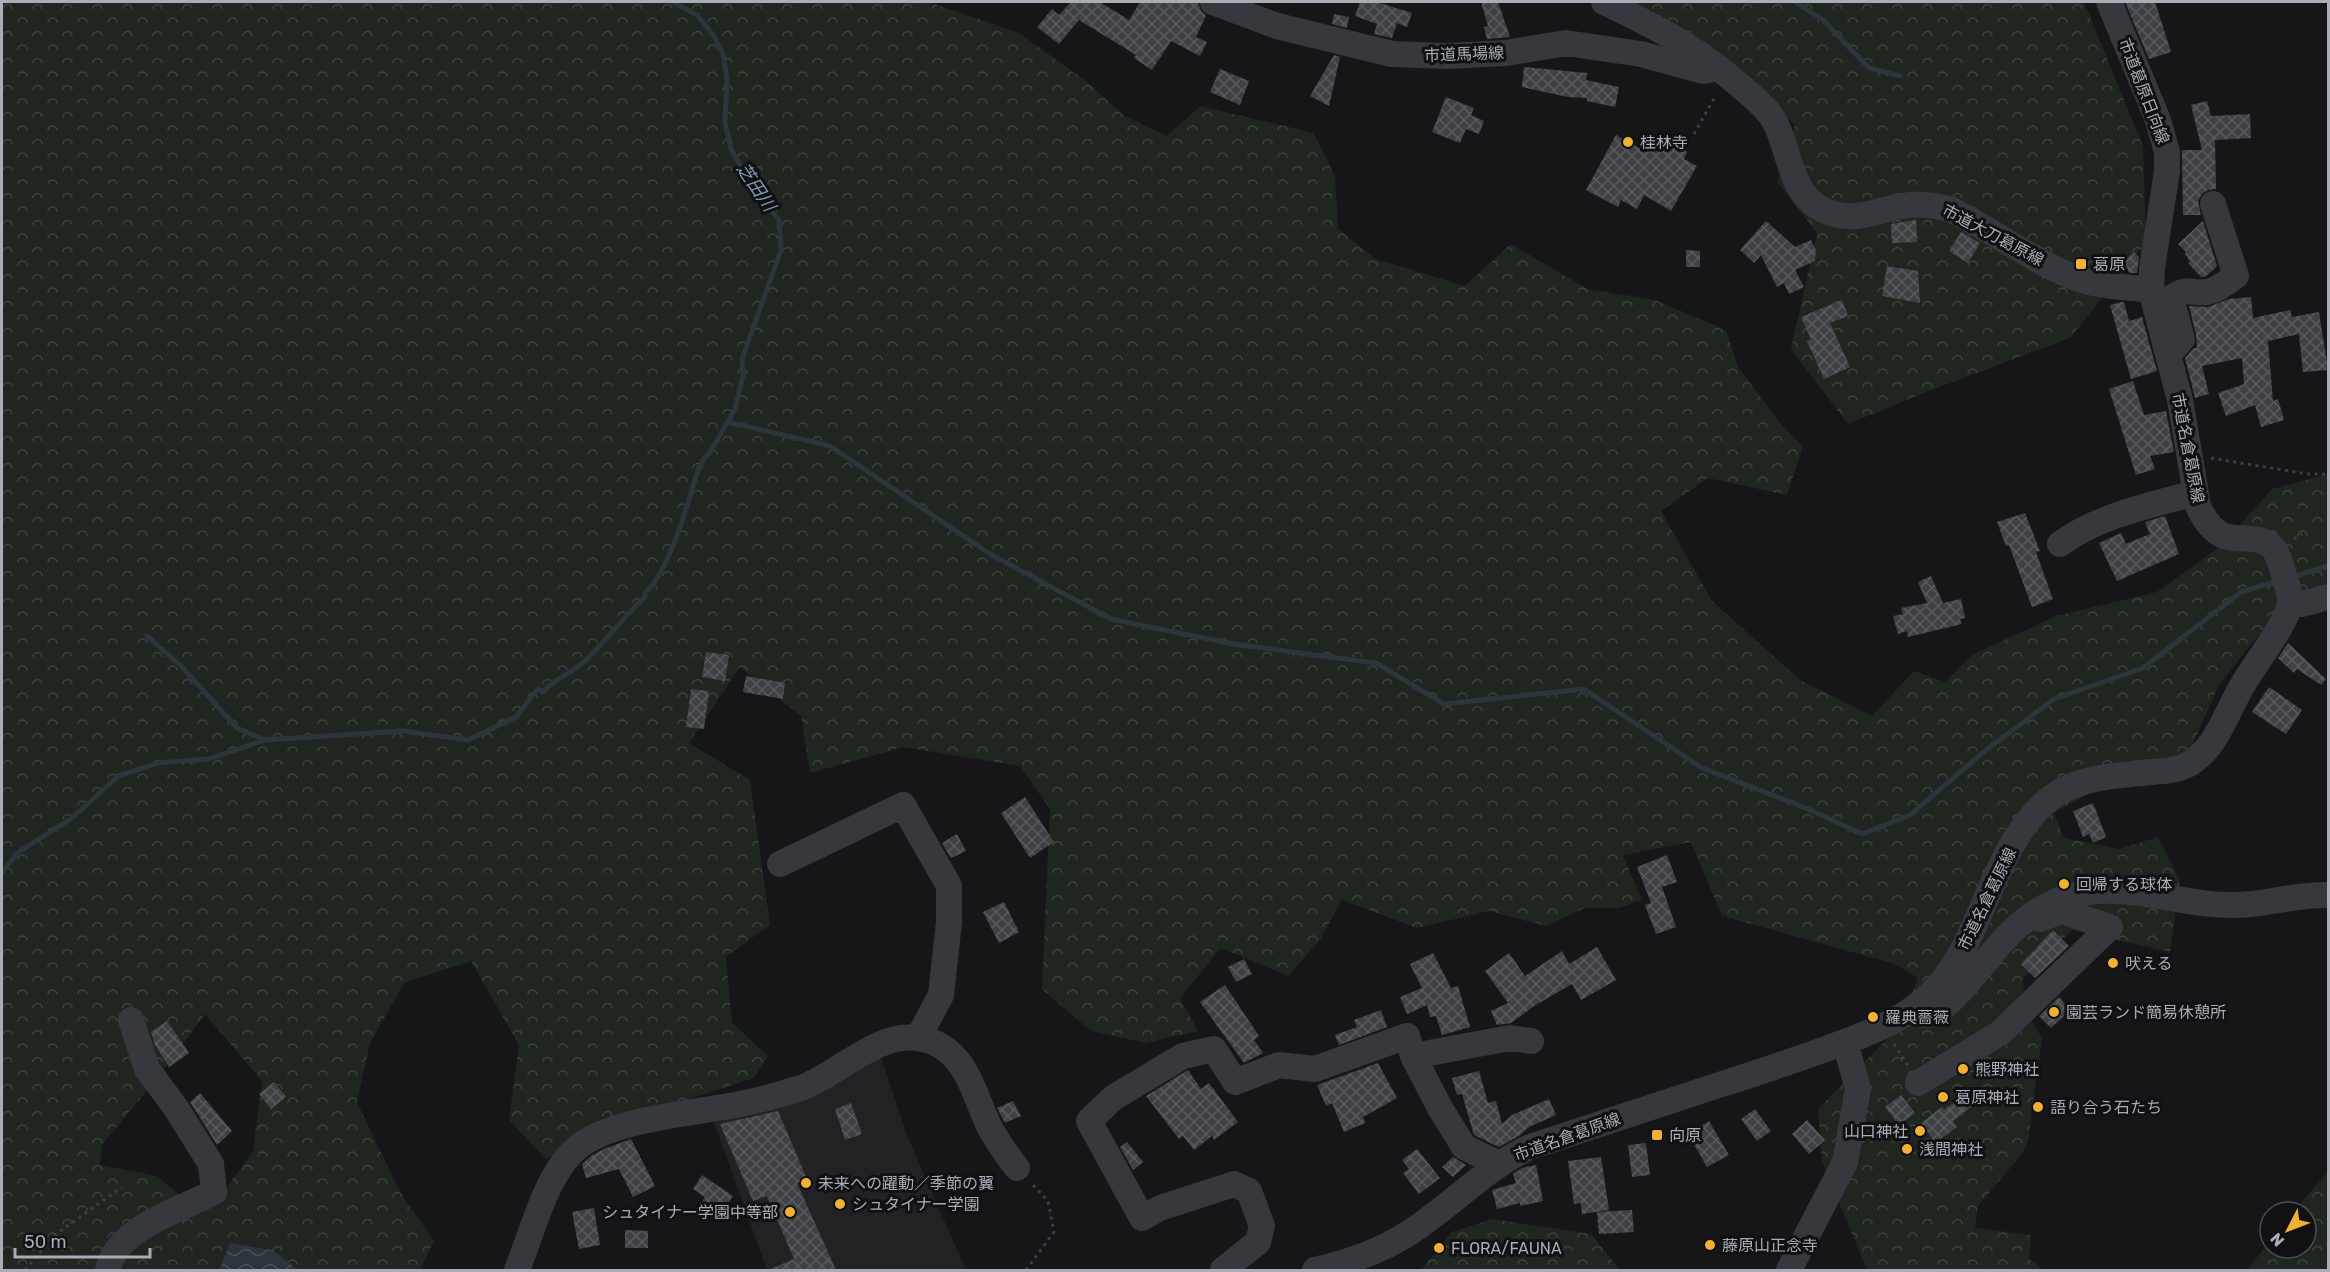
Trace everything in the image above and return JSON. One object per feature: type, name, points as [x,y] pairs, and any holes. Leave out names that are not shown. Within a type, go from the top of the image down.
[{"type":"street","name":"市道馬場線","points":[[1213,2],[1277,26],[1392,54],[1447,56],[1506,54],[1566,43],[1641,54],[1703,71],[1723,72]]},
{"type":"street","name":"市道大刀葛原線","points":[[1604,2],[1672,35],[1700,53],[1753,96],[1780,130],[1796,182],[1807,197],[1820,208],[1836,215],[1860,217],[1905,205],[1937,206],[1952,210],[2058,269],[2083,280],[2151,290]]},
{"type":"street","name":"市道葛原日向線","points":[[2109,2],[2158,120],[2168,152],[2151,290]]},
{"type":"street","points":[[2168,355],[2182,339],[2170,298],[2182,290],[2207,292],[2236,276],[2213,204]]},
{"type":"street","name":"市道名倉葛原線","points":[[1315,1270],[1366,1257],[1388,1246],[1430,1218],[1498,1164],[1530,1147],[1791,1062],[1883,1027],[1911,1011],[1942,982],[1953,967],[1966,944],[2001,866],[2019,836],[2040,809],[2075,783],[2170,770],[2186,766],[2196,759],[2219,731],[2241,686],[2281,623],[2286,585],[2273,549],[2263,541],[2229,538],[2216,532],[2205,520],[2195,493],[2180,400],[2151,290]]},
{"type":"street","points":[[2060,544],[2072,535],[2101,523],[2148,506],[2195,493]]},
{"type":"street","points":[[2286,585],[2302,604],[2328,597]]},
{"type":"street","points":[[780,864],[903,806],[950,886],[949,922],[941,995],[918,1038]]},
{"type":"street","points":[[1911,1011],[1918,1015],[1929,1016],[1940,1009],[1957,994],[2026,919],[2052,903],[2077,894],[2099,890],[2124,890],[2237,905],[2328,895]]},
{"type":"street","points":[[1918,1083],[2001,1033],[2110,927],[2061,911],[2017,927]]},
{"type":"street","points":[[108,1270],[121,1245],[150,1221],[214,1192],[211,1164],[176,1108],[147,1069],[131,1020]]},
{"type":"street","points":[[1223,1270],[1258,1242],[1262,1226],[1249,1191],[1234,1184],[1160,1209],[1142,1218],[1089,1120],[1113,1098],[1183,1056],[1214,1048],[1235,1082],[1280,1065],[1315,1070],[1407,1036],[1413,1056],[1440,1108],[1464,1147],[1498,1164]]},
{"type":"street","points":[[517,1270],[558,1167],[581,1144],[599,1134],[655,1119],[737,1105],[782,1094],[824,1078],[869,1050],[891,1040],[918,1038],[945,1048],[964,1070],[991,1130],[1017,1168]]},
{"type":"street","points":[[1413,1056],[1510,1038],[1531,1041]]},
{"type":"street","points":[[1789,1270],[1845,1162],[1858,1089],[1845,1042]]},
{"type":"path","points":[[1694,134],[1723,72]]},
{"type":"path","points":[[2189,454],[2307,474],[2328,474]]},
{"type":"path","points":[[1883,1027],[1918,1083]]},
{"type":"path","points":[[1017,1168],[1048,1201],[1054,1232],[1026,1270]]},
{"type":"path","points":[[25,1270],[55,1235],[122,1187]]},
{"type":"shaded area","name":"シュタイナー学園","points":[[881,1057],[908,1138],[966,1270],[767,1270],[713,1120]]},
{"type":"green space","points":[[2,2],[929,2],[1019,33],[1087,82],[1125,116],[1167,136],[1200,106],[1314,133],[1335,177],[1338,229],[1376,259],[1465,286],[1511,244],[1588,289],[1655,300],[1726,330],[1738,367],[1780,423],[1803,447],[1787,495],[1708,478],[1661,511],[1712,601],[1800,680],[1872,716],[1914,671],[1945,682],[1972,655],[2056,616],[2157,592],[2222,545],[2272,489],[2328,474],[2328,599],[2269,622],[2219,685],[2186,759],[2095,790],[2054,813],[2064,838],[2119,849],[2158,837],[2180,880],[2170,952],[2072,930],[2022,980],[2031,1020],[2042,1038],[2028,1140],[2022,1154],[1978,1206],[1975,1228],[2031,1235],[2029,1259],[2044,1270],[1867,1270],[1822,1161],[1818,1109],[1897,1029],[1918,978],[1895,964],[1722,916],[1691,842],[1623,855],[1642,900],[1618,908],[1585,908],[1546,926],[1489,911],[1417,928],[1342,900],[1320,940],[1288,976],[1221,948],[1180,998],[1198,1031],[1145,1043],[1091,1031],[1042,989],[1050,809],[1020,766],[904,747],[810,773],[801,716],[740,667],[689,743],[750,780],[770,925],[726,957],[732,1023],[768,1056],[754,1078],[645,1113],[546,1159],[509,1120],[519,1045],[471,961],[404,983],[370,1043],[357,1102],[400,1192],[434,1241],[420,1270],[298,1270],[272,1250],[230,1243],[219,1270],[2,1270]],"holes":[[[205,1014],[262,1081],[253,1151],[222,1194],[183,1198],[157,1176],[100,1165],[102,1145],[158,1077]]]},
{"type":"green space","points":[[1633,2],[2084,2],[2143,146],[2146,243],[2070,338],[1848,424],[1791,349],[1817,233],[1777,182],[1795,125],[1716,50]]},
{"type":"green space","points":[[2328,1172],[2328,1270],[2247,1270],[2258,1256],[2258,1260],[2318,1260],[2318,1200],[2304,1200]]},
{"type":"green space","points":[[1492,1219],[1591,1234],[1620,1270],[1421,1270],[1452,1232]]},
{"type":"water","points":[[230,1243],[272,1250],[298,1270],[219,1270]]},
{"type":"building","points":[[1071,2],[1100,2],[1129,20],[1140,2],[1198,2],[1201,11],[1206,15],[1196,37],[1207,42],[1200,56],[1171,41],[1152,70],[1134,58],[1136,55],[1079,20],[1059,44],[1037,27],[1052,9],[1059,15]]},
{"type":"building","points":[[1360,2],[1377,2],[1412,13],[1407,27],[1397,23],[1392,38],[1374,34],[1377,24],[1355,16]]},
{"type":"building","points":[[1481,2],[1498,2],[1510,37],[1487,39],[1484,27],[1488,26]]},
{"type":"building","points":[[2125,2],[2155,2],[2171,52],[2149,59]]},
{"type":"building","points":[[1334,14],[1349,17],[1347,28],[1332,24]]},
{"type":"building","points":[[1334,55],[1340,57],[1329,106],[1310,96]]},
{"type":"building","points":[[1524,67],[1587,73],[1586,80],[1619,87],[1615,107],[1587,101],[1587,98],[1568,97],[1522,87]]},
{"type":"building","points":[[1220,69],[1249,81],[1240,105],[1210,92]]},
{"type":"building","points":[[1446,97],[1474,108],[1471,115],[1484,121],[1479,134],[1466,129],[1460,143],[1432,132]]},
{"type":"building","points":[[2207,101],[2211,116],[2250,114],[2251,138],[2215,140],[2216,189],[2202,194],[2198,201],[2201,215],[2183,215],[2182,150],[2202,150],[2191,105]]},
{"type":"building","points":[[1616,135],[1643,150],[1650,138],[1668,149],[1672,143],[1687,152],[1684,159],[1697,166],[1671,211],[1644,195],[1637,209],[1621,200],[1618,207],[1586,190]]},
{"type":"building","points":[[1916,220],[1917,242],[1892,243],[1891,224]]},
{"type":"building","points":[[1766,221],[1795,247],[1811,240],[1816,250],[1815,261],[1795,270],[1804,287],[1789,294],[1784,283],[1777,287],[1761,255],[1754,263],[1740,250]]},
{"type":"building","points":[[2203,221],[2217,266],[2205,277],[2201,277],[2188,263],[2190,261],[2186,252],[2178,244]]},
{"type":"building","points":[[1961,232],[1980,243],[1968,263],[1949,251]]},
{"type":"building","points":[[1686,250],[1700,251],[1700,267],[1686,267]]},
{"type":"building","points":[[2134,252],[2139,257],[2137,273],[2130,273],[2122,264]]},
{"type":"building","points":[[1887,266],[1918,271],[1920,303],[1882,296]]},
{"type":"building","points":[[2251,297],[2253,318],[2290,310],[2292,317],[2319,312],[2328,370],[2303,372],[2299,334],[2268,341],[2273,401],[2278,399],[2284,420],[2261,427],[2255,405],[2226,416],[2218,393],[2244,384],[2242,358],[2202,366],[2209,394],[2195,398],[2185,358],[2194,348],[2197,348],[2189,306],[2208,307],[2229,299]]},
{"type":"building","points":[[1842,300],[1848,316],[1830,323],[1850,367],[1824,379],[1807,341],[1811,339],[1801,317]]},
{"type":"building","points":[[2124,302],[2129,321],[2142,317],[2157,371],[2131,379],[2110,305]]},
{"type":"building","points":[[2133,381],[2144,415],[2166,411],[2174,452],[2150,456],[2155,469],[2136,475],[2109,389]]},
{"type":"building","points":[[2025,513],[2040,551],[2036,552],[2053,599],[2032,607],[2009,545],[2006,546],[1997,522]]},
{"type":"building","points":[[2165,516],[2179,554],[2117,581],[2099,543],[2121,533],[2126,544],[2150,534],[2145,522]]},
{"type":"building","points":[[1931,576],[1943,603],[1961,599],[1965,618],[1960,619],[1962,624],[1908,637],[1907,631],[1898,634],[1893,616],[1903,614],[1901,608],[1927,603],[1918,582]]},
{"type":"building","points":[[2288,643],[2326,679],[2321,685],[2297,669],[2294,673],[2278,658]]},
{"type":"building","points":[[706,652],[729,655],[725,681],[702,677]]},
{"type":"building","points":[[746,676],[785,683],[783,699],[743,692]]},
{"type":"building","points":[[2269,687],[2302,710],[2286,734],[2252,712]]},
{"type":"building","points":[[691,689],[709,691],[704,729],[686,727]]},
{"type":"building","points":[[1025,797],[1054,842],[1030,858],[1001,813]]},
{"type":"building","points":[[2093,803],[2106,837],[2093,843],[2089,834],[2083,837],[2073,811]]},
{"type":"building","points":[[957,834],[966,851],[951,858],[942,843]]},
{"type":"building","points":[[1667,855],[1677,882],[1662,887],[1676,927],[1656,934],[1645,905],[1651,903],[1637,867]]},
{"type":"building","points":[[1004,902],[1019,932],[999,943],[983,912]]},
{"type":"building","points":[[2053,930],[2069,946],[2035,978],[2021,964]]},
{"type":"building","points":[[1597,947],[1616,980],[1581,1000],[1572,984],[1534,1006],[1511,1023],[1497,1025],[1491,1011],[1508,1003],[1485,971],[1509,953],[1525,976],[1562,951],[1569,964]]},
{"type":"building","points":[[1433,953],[1451,988],[1458,986],[1470,1027],[1442,1035],[1436,1016],[1430,1017],[1427,1005],[1407,1014],[1400,997],[1422,988],[1410,964]]},
{"type":"building","points":[[1244,959],[1252,974],[1236,982],[1228,967]]},
{"type":"building","points":[[1225,985],[1259,1036],[1254,1040],[1263,1053],[1244,1063],[1200,1002]]},
{"type":"building","name":"園芸ランド簡易休憩所","points":[[2059,997],[2071,1010],[2051,1028],[2039,1016]]},
{"type":"building","points":[[1381,1010],[1387,1027],[1339,1045],[1335,1035],[1357,1027],[1354,1020]]},
{"type":"building","points":[[167,1021],[189,1053],[169,1067],[155,1045],[151,1032]]},
{"type":"building","points":[[1378,1063],[1397,1098],[1363,1117],[1365,1123],[1344,1132],[1332,1103],[1326,1106],[1317,1085]]},
{"type":"building","points":[[1188,1070],[1201,1089],[1209,1083],[1238,1122],[1214,1140],[1212,1136],[1194,1150],[1183,1136],[1179,1139],[1146,1096]]},
{"type":"building","points":[[1479,1071],[1488,1103],[1496,1101],[1502,1124],[1512,1115],[1549,1099],[1556,1115],[1529,1127],[1499,1147],[1474,1135],[1462,1094],[1457,1095],[1452,1078]]},
{"type":"building","points":[[274,1082],[286,1097],[271,1109],[259,1094]]},
{"type":"building","points":[[1970,1090],[1979,1101],[1953,1121],[1957,1127],[1935,1143],[1921,1123],[1942,1107],[1944,1110]]},
{"type":"building","points":[[200,1093],[232,1131],[217,1145],[190,1102]]},
{"type":"building","points":[[1901,1095],[1915,1113],[1899,1125],[1885,1107]]},
{"type":"building","points":[[1013,1101],[1021,1116],[1005,1123],[997,1108]]},
{"type":"building","points":[[851,1103],[862,1134],[845,1140],[835,1109]]},
{"type":"building","points":[[1755,1109],[1771,1131],[1757,1141],[1741,1119]]},
{"type":"building","points":[[778,1111],[807,1179],[797,1183],[836,1270],[768,1270],[794,1259],[767,1196],[753,1201],[720,1124]]},
{"type":"building","points":[[1807,1120],[1825,1140],[1809,1154],[1792,1134]]},
{"type":"building","points":[[1709,1121],[1729,1155],[1707,1167],[1688,1134]]},
{"type":"building","points":[[631,1139],[655,1186],[633,1197],[619,1169],[586,1178],[582,1164],[591,1156]]},
{"type":"building","points":[[1127,1142],[1143,1162],[1133,1170],[1120,1147]]},
{"type":"building","points":[[1646,1143],[1650,1175],[1632,1177],[1628,1145]]},
{"type":"building","points":[[1417,1149],[1440,1178],[1419,1194],[1403,1173],[1409,1169],[1402,1160]]},
{"type":"building","points":[[1453,1157],[1466,1165],[1453,1177],[1442,1167]]},
{"type":"building","points":[[1601,1157],[1609,1210],[1582,1214],[1581,1203],[1574,1204],[1568,1161]]},
{"type":"building","points":[[1536,1165],[1543,1201],[1520,1206],[1520,1203],[1497,1209],[1492,1190],[1516,1183],[1513,1174],[1522,1168]]},
{"type":"building","points":[[702,1175],[733,1196],[717,1220],[698,1208],[705,1197],[693,1189]]},
{"type":"building","points":[[594,1208],[600,1245],[579,1249],[572,1212]]},
{"type":"building","points":[[1632,1210],[1634,1232],[1599,1234],[1597,1212]]},
{"type":"building","points":[[625,1230],[648,1231],[648,1248],[625,1248]]},
{"type":"waterway","name":"芝田川","points":[[2,873],[17,853],[72,818],[118,776],[158,763],[209,759],[265,740],[402,731],[468,740],[516,717],[538,689],[543,692],[589,657],[645,597],[645,593],[663,568],[671,552],[699,467],[735,409],[743,375],[742,359],[781,250],[779,220],[755,191],[731,149],[725,122],[727,79],[723,54],[714,36],[697,15],[673,2]]},
{"type":"waterway","points":[[1795,2],[1822,19],[1869,68],[1900,76]]},
{"type":"waterway","points":[[728,422],[830,446],[990,554],[1111,619],[1233,644],[1376,663],[1444,704],[1584,689],[1702,768],[1806,808],[1862,834],[1910,815],[1986,750],[2054,699],[2143,668],[2241,592],[2277,581]]},
{"type":"waterway","points":[[2292,577],[2328,566]]},
{"type":"waterway","points":[[147,636],[182,667],[237,728],[265,740]]},
{"type":"place","name":"桂林寺","points":[[1628,142]]},
{"type":"place","name":"葛原","points":[[2081,264]]},
{"type":"place","name":"回帰する球体","points":[[2064,884]]},
{"type":"place","name":"吠える","points":[[2113,963]]},
{"type":"place","name":"園芸ランド簡易休憩所","points":[[2054,1012]]},
{"type":"place","name":"羅典薔薇","points":[[1873,1017]]},
{"type":"place","name":"熊野神社","points":[[1963,1069]]},
{"type":"place","name":"葛原神社","points":[[1943,1097]]},
{"type":"place","name":"語り合う石たち","points":[[2038,1107]]},
{"type":"place","name":"山口神社","points":[[1920,1131]]},
{"type":"place","name":"向原","points":[[1657,1135]]},
{"type":"place","name":"浅間神社","points":[[1907,1149]]},
{"type":"place","name":"未来への躍動／季節の翼","points":[[806,1183]]},
{"type":"place","name":"シュタイナー学園","points":[[840,1204]]},
{"type":"place","name":"シュタイナー学園中等部","points":[[790,1212]]},
{"type":"place","name":"藤原山正念寺","points":[[1710,1245]]},
{"type":"place","name":"FLORA/FAUNA","points":[[1439,1248]]}]
